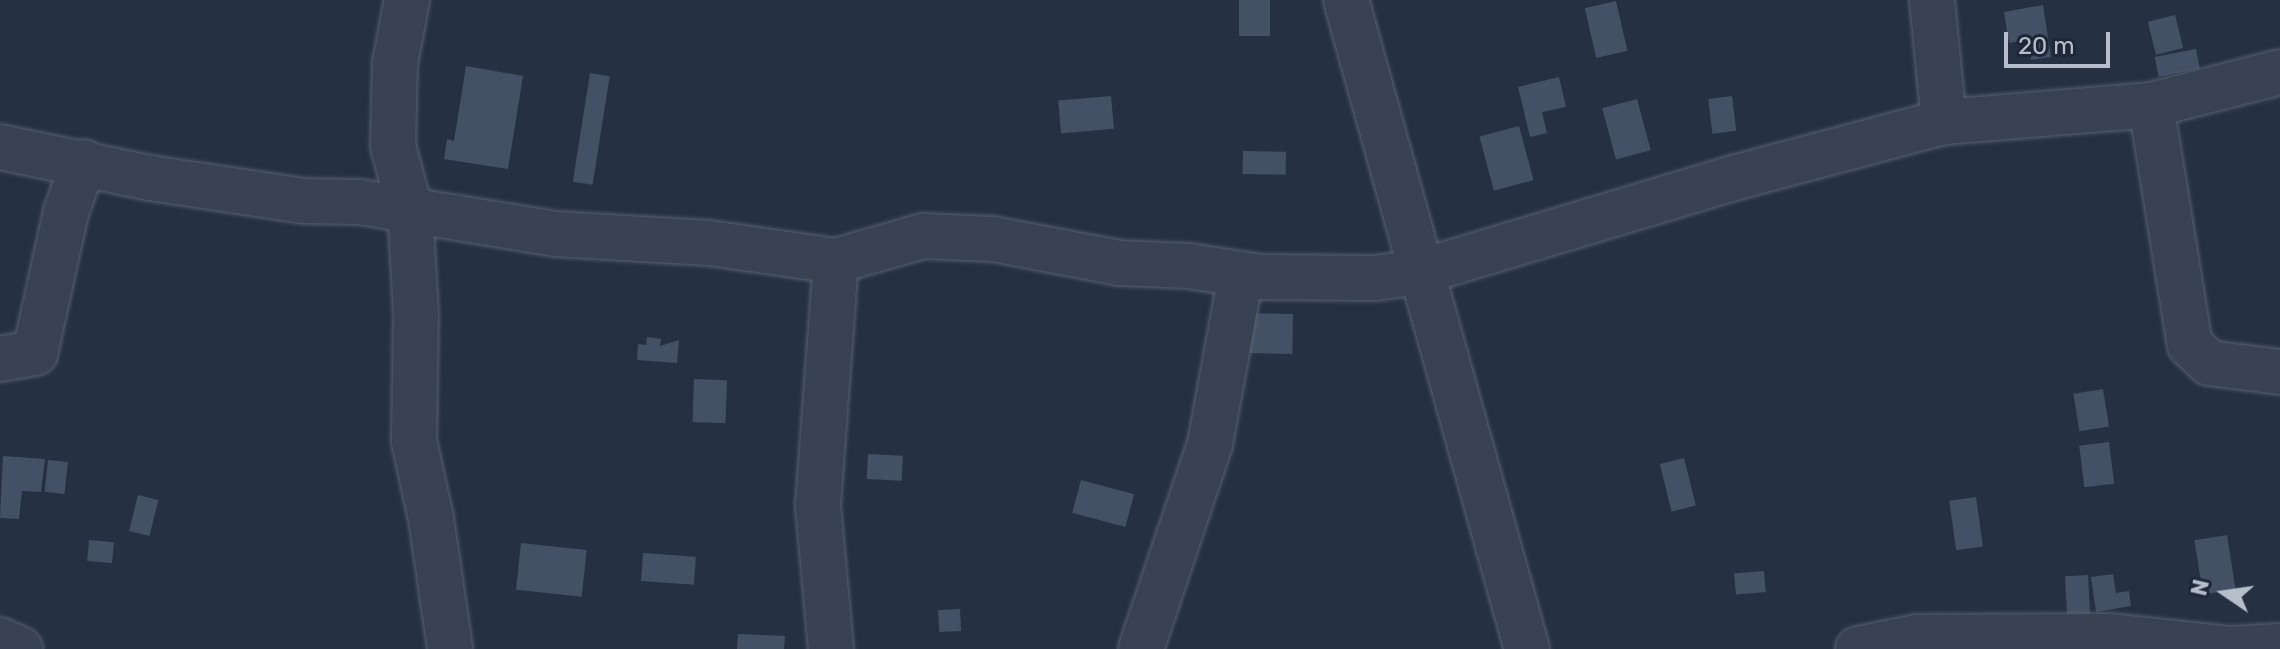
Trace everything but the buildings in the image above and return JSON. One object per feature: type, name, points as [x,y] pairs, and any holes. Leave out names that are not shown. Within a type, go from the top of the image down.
[{"type":"street","points":[[407,0],[391,118],[393,146],[410,209],[416,314],[414,441],[431,518],[450,649]]},
{"type":"street","points":[[1346,0],[1527,649]]},
{"type":"street","points":[[1932,0],[1944,122]]},
{"type":"street","points":[[0,147],[258,194],[410,209],[556,234],[709,243],[836,261],[923,236],[993,239],[1119,263],[1241,275],[1375,278],[1420,272],[1737,177],[1944,122],[2151,105],[2280,72]]},
{"type":"street","points":[[2151,105],[2190,345],[2209,363],[2280,372]]},
{"type":"street","points":[[0,359],[35,353],[66,212],[84,162]]},
{"type":"street","points":[[831,649],[818,505],[836,261]]},
{"type":"street","points":[[1141,649],[1210,444],[1241,275]]},
{"type":"street","points":[[1858,649],[1917,637],[2109,636],[2231,649],[2280,646]]},
{"type":"street","points":[[0,640],[20,649]]}]
